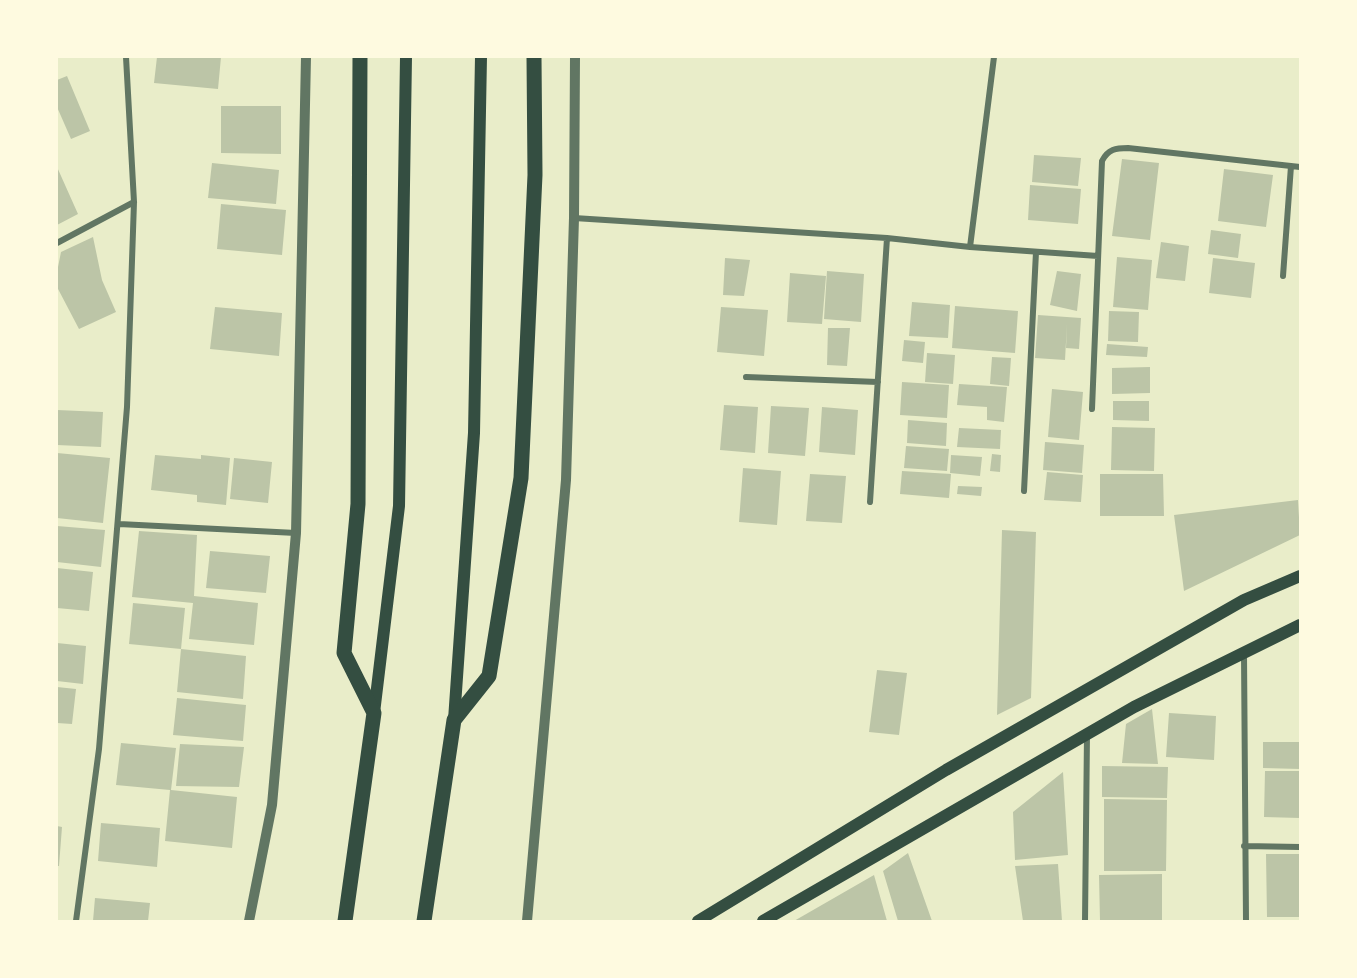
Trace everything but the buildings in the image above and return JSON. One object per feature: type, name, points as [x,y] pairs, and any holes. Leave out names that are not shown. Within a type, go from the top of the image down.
[{"type":"main road","points":[[360,57],[358,504],[344,653],[374,713]]},
{"type":"main road","points":[[345,921],[374,713],[399,506],[405,57]]},
{"type":"main road","points":[[424,921],[454,720],[474,433],[481,57]]},
{"type":"main road","points":[[454,720],[489,676],[521,478],[535,175],[534,57]]},
{"type":"main road","points":[[698,921],[957,764],[1244,600],[1300,576]]},
{"type":"main road","points":[[764,921],[1134,707],[1300,625]]},
{"type":"street","points":[[76,921],[99,749],[127,406],[134,202],[126,57]]},
{"type":"street","points":[[249,921],[272,805],[296,532],[306,57]]},
{"type":"street","points":[[530,919],[566,480],[574,218],[574,57]]},
{"type":"street","points":[[970,247],[994,57]]},
{"type":"street","points":[[1092,409],[1102,161],[1110,150],[1128,148],[1300,167]]},
{"type":"street","points":[[1283,276],[1291,166]]},
{"type":"street","points":[[57,243],[134,202]]},
{"type":"street","points":[[574,218],[888,238],[970,247],[1098,256]]},
{"type":"street","points":[[870,502],[888,238]]},
{"type":"street","points":[[1024,491],[1036,252]]},
{"type":"street","points":[[746,377],[878,382]]},
{"type":"street","points":[[119,524],[296,532]]},
{"type":"street","points":[[1244,654],[1246,921]]},
{"type":"street","points":[[1085,921],[1087,734]]},
{"type":"street","points":[[1244,846],[1300,847]]}]
